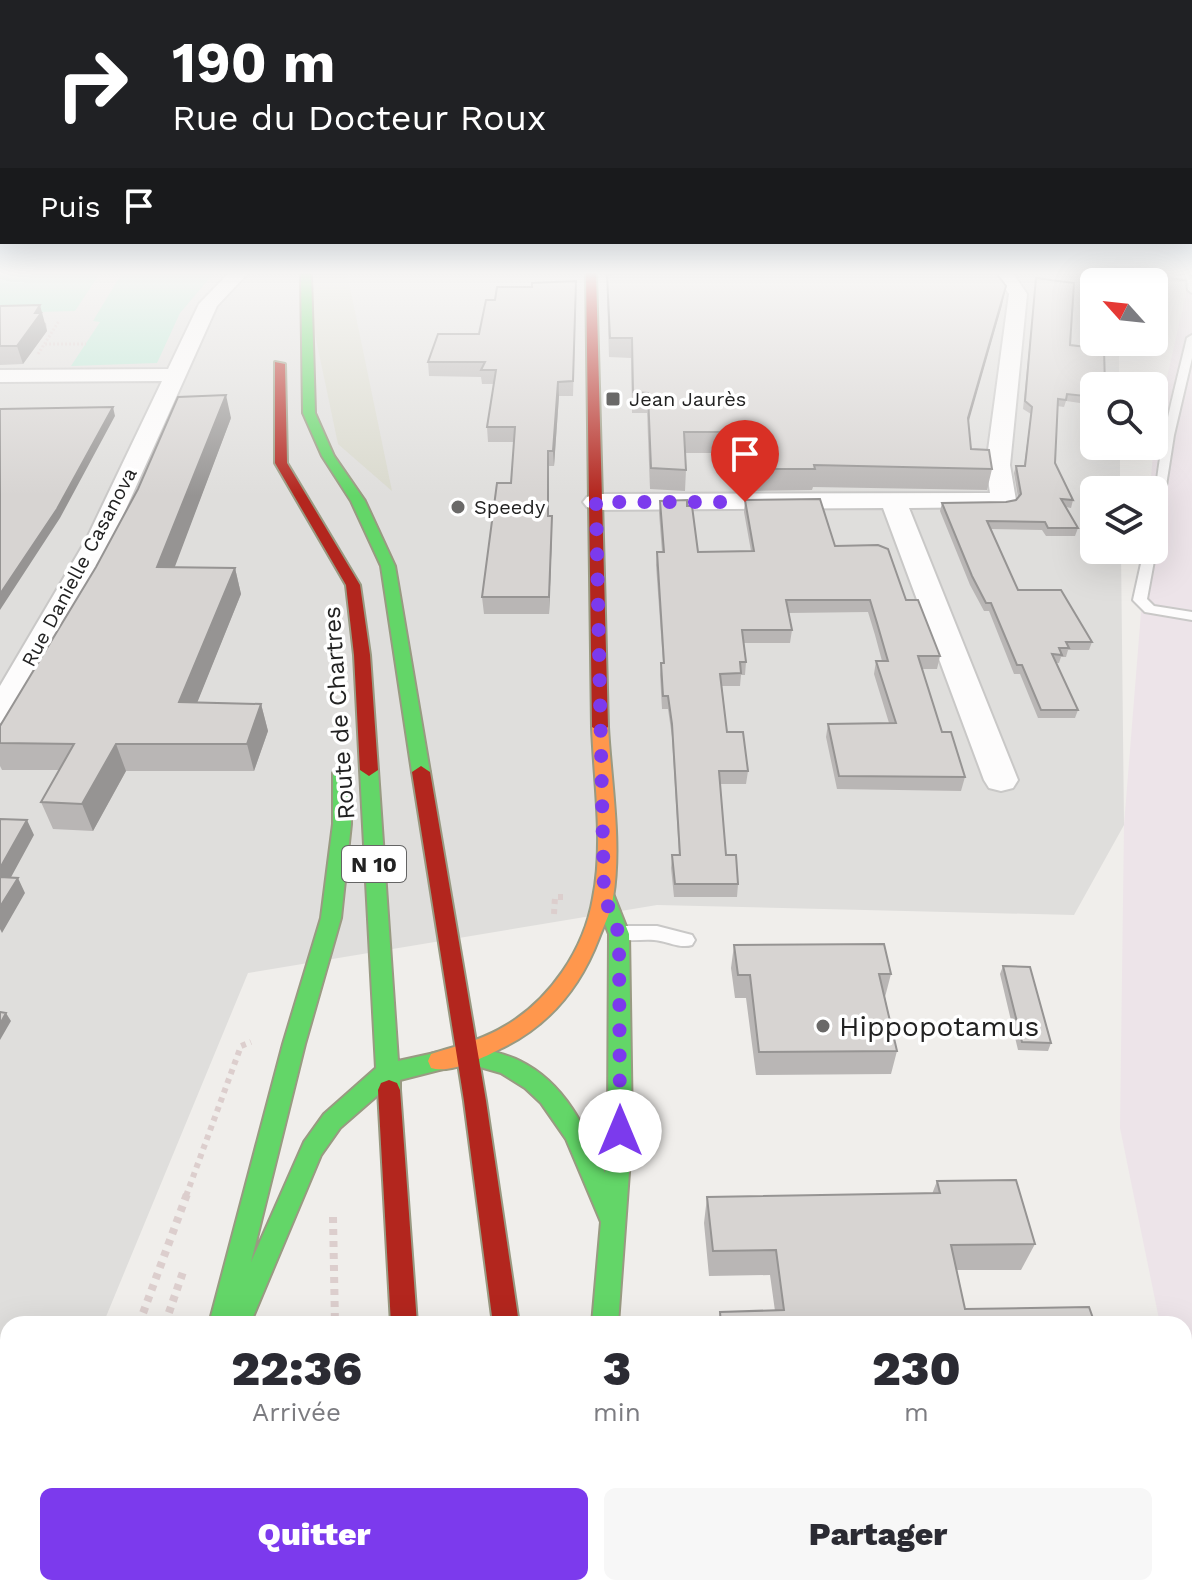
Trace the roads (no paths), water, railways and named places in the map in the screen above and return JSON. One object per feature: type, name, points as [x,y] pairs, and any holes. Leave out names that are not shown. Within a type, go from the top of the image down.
[{"type":"main road","name":"Route de Chartres","points":[[279,347],[281,463],[353,585],[362,655],[403,1316]]},
{"type":"main road","name":"N 10","points":[[306,347],[309,413],[328,456],[358,501],[388,566],[467,1054],[505,1316]]},
{"type":"main road","points":[[240,1316],[312,1149],[332,1121],[387,1073],[467,1054],[522,1027],[560,996],[581,965],[592,936],[604,896],[593,347]]},
{"type":"main road","points":[[347,672],[362,655]]},
{"type":"main road","points":[[224,1316],[294,1044],[331,918],[342,824],[342,754]]},
{"type":"main road","points":[[604,896],[619,934],[620,1131],[606,1316]]},
{"type":"main road","points":[[467,1054],[515,1069],[551,1096],[585,1153],[612,1223]]},
{"type":"street","name":"Rue Danielle Casanova","points":[[0,713],[10,679],[99,540],[188,347]]},
{"type":"street","points":[[596,502],[894,503],[1004,500],[998,465],[1012,347]]},
{"type":"street","points":[[0,376],[176,375]]},
{"type":"street","points":[[894,503],[1001,780]]},
{"type":"lane","points":[[1162,476],[1190,347]]},
{"type":"lane","points":[[1147,564],[1140,600],[1150,609],[1192,616]]},
{"type":"lane","points":[[592,936],[657,933],[686,940]]},
{"type":"place","name":"Jean Jaurès","points":[[613,399]]},
{"type":"place","name":"Speedy","points":[[458,507]]},
{"type":"place","name":"Hippopotamus","points":[[823,1026]]}]
